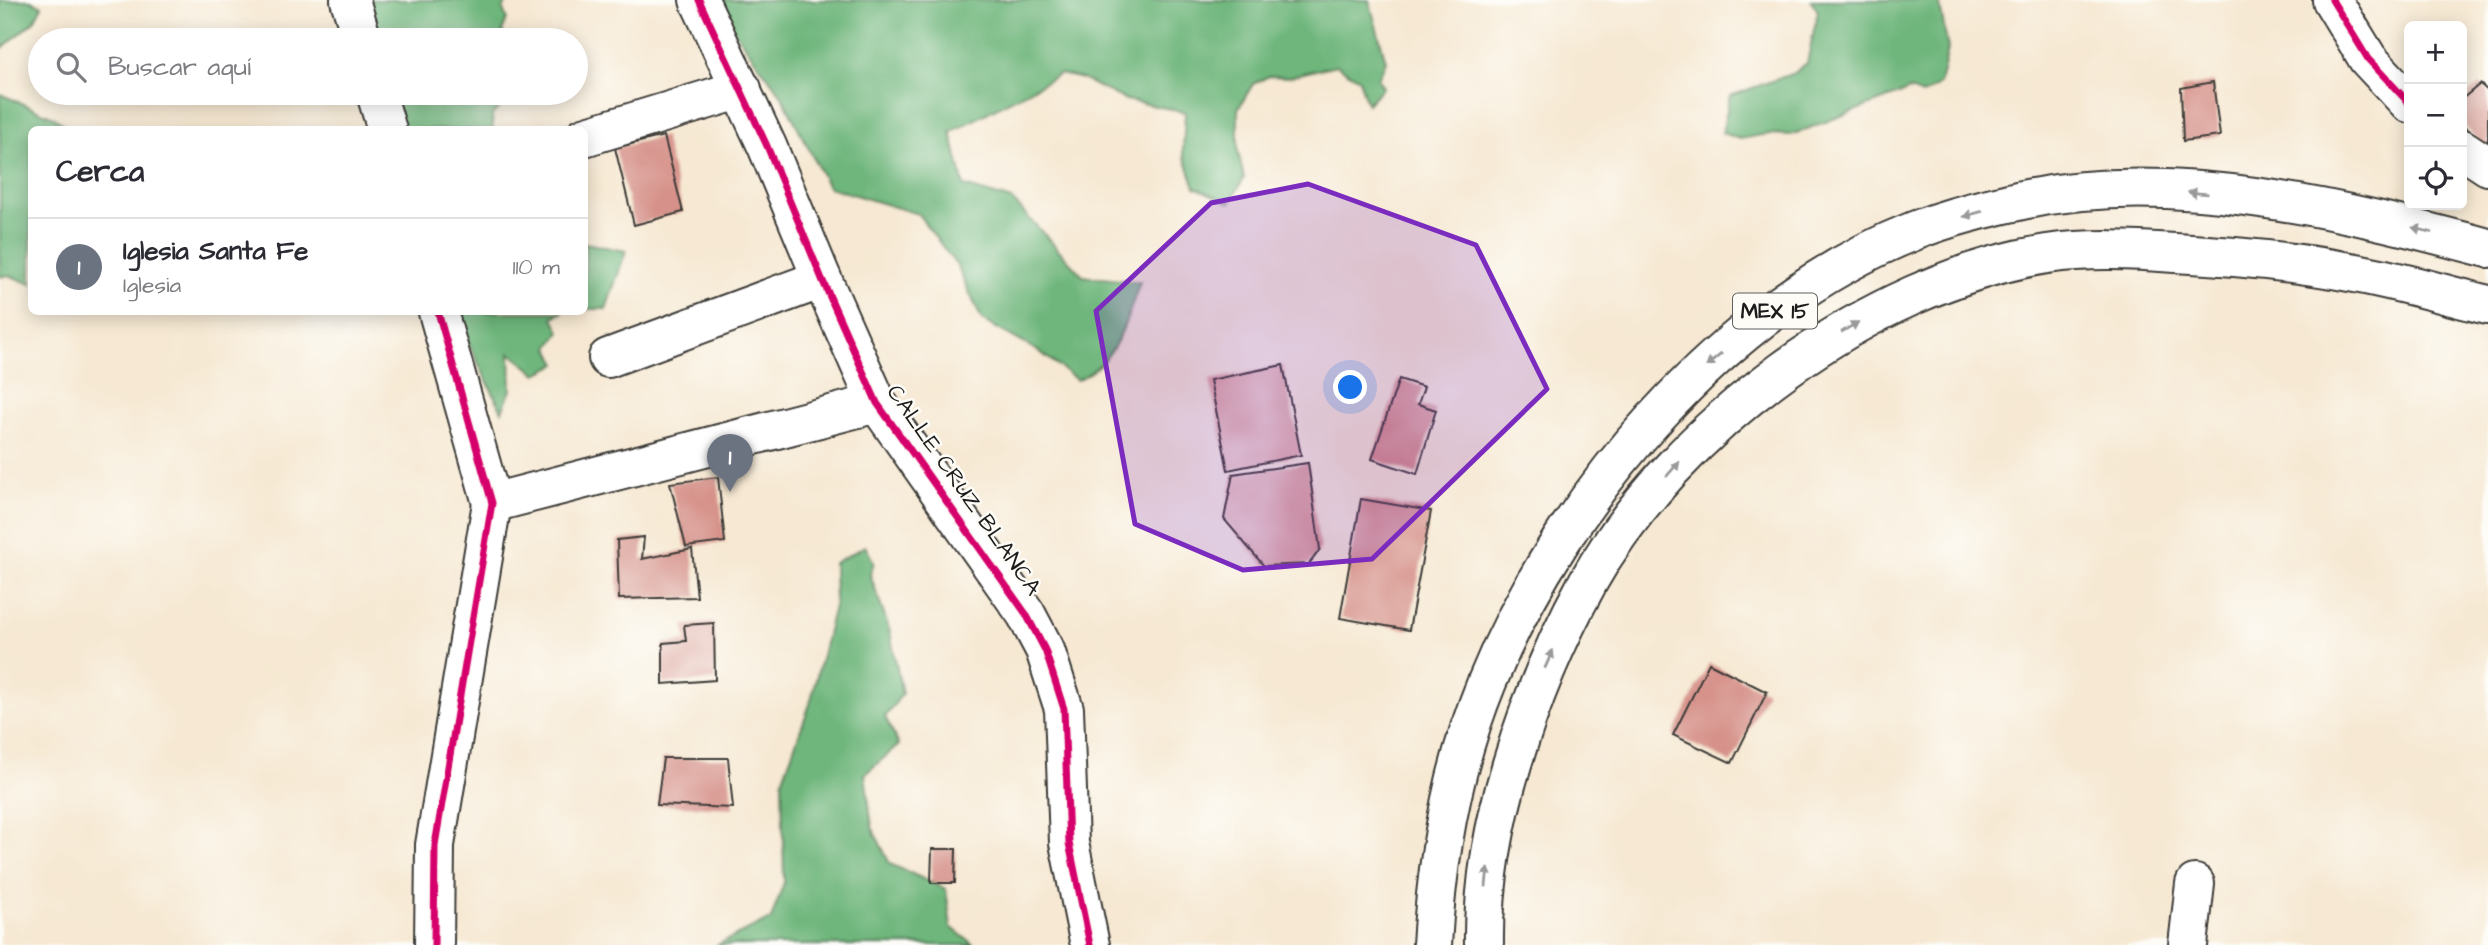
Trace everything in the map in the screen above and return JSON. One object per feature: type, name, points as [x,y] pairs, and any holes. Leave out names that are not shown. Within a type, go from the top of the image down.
[{"type":"main road","points":[[350,0],[358,28]]},
{"type":"main road","name":"CALLE CRUZ BLANCA","points":[[699,0],[742,89],[877,403],[1026,614],[1045,650],[1064,709],[1069,843],[1090,945]]},
{"type":"main road","points":[[2332,0],[2368,59],[2404,98]]},
{"type":"main road","points":[[588,136],[742,89]]},
{"type":"main road","points":[[380,105],[386,126]]},
{"type":"main road","points":[[2467,152],[2488,166]]},
{"type":"main road","name":"MEX 15","points":[[1432,945],[1442,840],[1461,763],[1485,685],[1515,619],[1555,549],[1620,458],[1677,394],[1761,321],[1818,282],[1915,230],[2023,200],[2136,189],[2273,200],[2377,218],[2488,248]]},
{"type":"main road","name":"MEX 15","points":[[1484,945],[1487,877],[1499,808],[1523,725],[1549,659],[1590,579],[1621,534],[1677,463],[1782,373],[1837,335],[1896,301],[1993,266],[2050,254],[2091,252],[2137,251],[2252,257],[2353,272],[2488,305]]},
{"type":"main road","points":[[608,358],[822,279]]},
{"type":"main road","points":[[434,945],[435,845],[492,503],[439,315]]},
{"type":"main road","points":[[492,503],[877,403]]},
{"type":"main road","points":[[2188,945],[2195,884]]},
{"type":"highlighted area","points":[[1308,184],[1476,245],[1547,389],[1372,559],[1243,570],[1135,524],[1096,311],[1211,203]]},
{"type":"green space","points":[[0,0],[31,0],[42,6],[34,21],[0,50]]},
{"type":"green space","points":[[336,0],[507,0],[503,10],[507,18],[503,28],[342,28]]},
{"type":"green space","points":[[711,0],[1369,0],[1386,61],[1378,79],[1383,87],[1367,104],[1359,79],[1336,65],[1288,77],[1269,76],[1253,84],[1238,109],[1238,151],[1244,178],[1230,203],[1195,187],[1183,152],[1185,112],[1126,100],[1082,79],[1060,74],[951,132],[964,186],[1012,200],[1083,276],[1140,282],[1124,326],[1111,351],[1091,372],[1077,380],[1040,352],[982,320],[957,266],[918,214],[828,187],[782,96]]},
{"type":"green space","points":[[1811,0],[1939,0],[1948,49],[1940,84],[1923,95],[1910,90],[1791,135],[1767,134],[1740,139],[1722,133],[1730,96],[1794,73],[1807,63],[1818,11]]},
{"type":"green space","points":[[0,94],[54,117],[66,126],[28,126],[28,283],[8,275],[0,277]]},
{"type":"green space","points":[[377,105],[502,105],[492,115],[493,126],[388,126]]},
{"type":"green space","points":[[588,244],[626,251],[606,309],[588,309]]},
{"type":"green space","points":[[454,315],[557,315],[553,317],[560,332],[549,348],[557,364],[537,374],[510,353],[511,390],[502,411]]},
{"type":"green space","points":[[865,546],[874,562],[870,574],[890,632],[902,694],[885,717],[899,745],[865,774],[872,827],[890,864],[946,889],[951,927],[974,945],[717,945],[771,919],[784,882],[782,781],[810,704],[835,602],[834,563]]},
{"type":"building","points":[[2213,82],[2220,136],[2183,141],[2181,88]]},
{"type":"building","points":[[2480,84],[2488,91],[2488,148],[2467,129],[2467,95]]},
{"type":"building","points":[[664,136],[683,212],[634,225],[615,148]]},
{"type":"building","points":[[1283,365],[1301,455],[1228,470],[1210,380]]},
{"type":"building","points":[[1399,379],[1424,387],[1418,404],[1436,410],[1417,474],[1372,459]]},
{"type":"building","points":[[1308,463],[1320,549],[1309,564],[1264,566],[1224,519],[1233,474]]},
{"type":"building","points":[[718,477],[725,542],[686,547],[670,483]]},
{"type":"building","points":[[1361,499],[1431,511],[1409,630],[1340,618]]},
{"type":"building","points":[[644,537],[642,559],[692,549],[697,597],[619,599],[617,540]]},
{"type":"building","points":[[714,623],[715,680],[663,684],[663,643],[686,641],[684,625]]},
{"type":"building","points":[[1709,663],[1767,692],[1732,763],[1673,735]]},
{"type":"building","points":[[663,758],[728,758],[733,808],[657,805]]},
{"type":"building","points":[[932,849],[956,849],[955,883],[931,883]]},
{"type":"cycle path","points":[[699,0],[767,146],[877,403],[1026,614],[1045,650],[1064,709],[1069,843],[1090,945]]},
{"type":"cycle path","points":[[2332,0],[2368,59],[2404,98]]},
{"type":"cycle path","points":[[434,945],[435,845],[492,503],[439,315]]},
{"type":"place","name":"Iglesia Santa Fe","points":[[730,492]]}]
